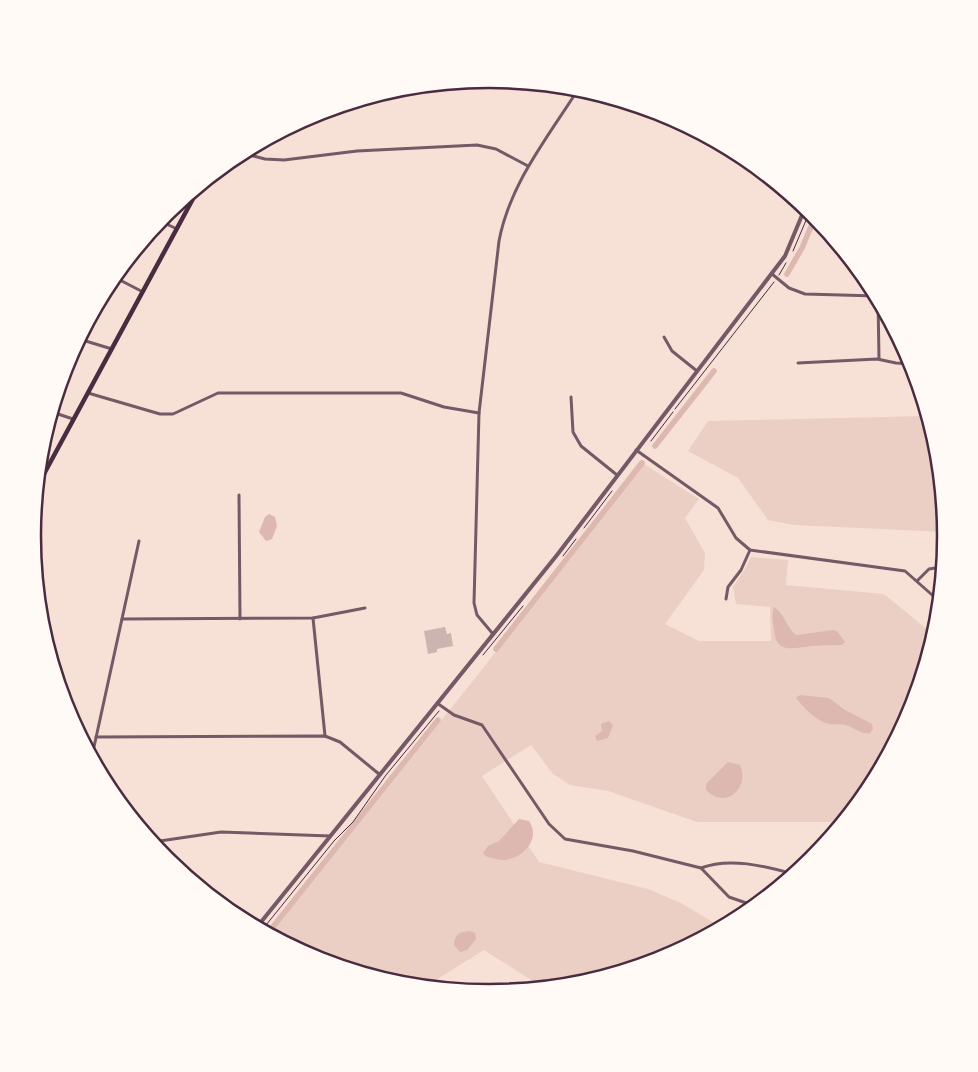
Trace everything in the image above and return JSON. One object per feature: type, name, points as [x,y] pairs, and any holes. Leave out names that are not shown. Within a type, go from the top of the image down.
[{"type":"main road","points":[[46,470],[193,200]]},
{"type":"street","points":[[493,634],[477,615],[474,602],[479,413],[503,220],[511,197],[528,166],[573,97]]},
{"type":"street","points":[[253,156],[265,159],[284,160],[357,151],[477,145],[496,149],[528,166]]},
{"type":"street","points":[[261,922],[557,555],[616,475],[772,274],[785,256],[803,216]]},
{"type":"street","points":[[167,224],[177,229]]},
{"type":"street","points":[[772,274],[790,288],[805,294],[868,297]]},
{"type":"street","points":[[121,281],[143,292]]},
{"type":"street","points":[[877,313],[879,359]]},
{"type":"street","points":[[664,337],[672,351],[697,371]]},
{"type":"street","points":[[86,341],[112,348]]},
{"type":"street","points":[[798,363],[879,359],[903,364]]},
{"type":"street","points":[[88,392],[160,414],[173,414],[218,393],[401,393],[444,407],[479,413]]},
{"type":"street","points":[[571,397],[572,432],[581,446],[616,475]]},
{"type":"street","points":[[59,414],[74,420]]},
{"type":"street","points":[[636,450],[718,508],[736,538],[750,550],[905,571],[933,595]]},
{"type":"street","points":[[239,495],[240,619]]},
{"type":"street","points":[[94,747],[139,541]]},
{"type":"street","points":[[726,600],[728,587],[741,570],[750,550]]},
{"type":"street","points":[[917,580],[929,569],[936,568]]},
{"type":"street","points":[[122,619],[314,618],[365,608]]},
{"type":"street","points":[[314,618],[325,736]]},
{"type":"street","points":[[437,703],[454,715],[482,725],[549,824],[565,839],[634,851],[701,868],[729,897],[745,903]]},
{"type":"street","points":[[96,737],[325,736],[340,742],[379,774]]},
{"type":"street","points":[[161,841],[221,832],[330,836]]},
{"type":"street","points":[[701,868],[713,863],[763,865],[785,872]]},
{"type":"shaded area","points":[[920,416],[933,478],[937,532],[794,525],[768,520],[738,478],[688,451],[708,421]]},
{"type":"shaded area","points":[[639,461],[699,499],[685,518],[705,553],[704,570],[665,624],[699,641],[771,641],[770,607],[736,604],[733,587],[751,557],[788,560],[786,585],[884,594],[927,629],[913,680],[891,734],[861,785],[833,822],[697,822],[608,791],[570,785],[553,774],[531,745],[482,776],[539,862],[648,889],[681,903],[714,923],[687,938],[633,960],[605,968],[576,975],[533,981],[484,950],[436,981],[402,975],[345,960],[318,950],[274,929],[484,667]]},
{"type":"shaded area","points":[[269,514],[275,517],[277,526],[272,539],[266,541],[259,532],[265,517]]},
{"type":"shaded area","points":[[774,607],[781,613],[796,635],[833,630],[837,631],[845,642],[842,645],[783,647],[776,638],[772,618]]},
{"type":"shaded area","points":[[800,695],[829,698],[845,710],[872,724],[873,729],[870,733],[864,733],[846,725],[829,724],[819,720],[799,702],[796,698]]},
{"type":"shaded area","points":[[609,721],[613,725],[608,738],[597,741],[595,736],[602,731],[601,724]]},
{"type":"shaded area","points":[[728,762],[740,765],[742,781],[735,793],[729,797],[714,796],[706,790],[706,784]]},
{"type":"shaded area","points":[[519,819],[529,821],[532,827],[533,834],[529,846],[518,855],[505,860],[485,856],[483,853],[488,846],[499,841]]},
{"type":"shaded area","points":[[470,931],[475,933],[476,939],[467,950],[460,952],[454,945],[456,938],[461,933]]},
{"type":"building","points":[[445,627],[447,634],[451,633],[453,646],[437,649],[437,652],[428,654],[424,631]]},
{"type":"waterway","points":[[787,274],[802,248],[812,225]]},
{"type":"waterway","points":[[655,446],[714,371]]},
{"type":"waterway","points":[[496,649],[642,463]]},
{"type":"waterway","points":[[272,928],[438,720]]}]
